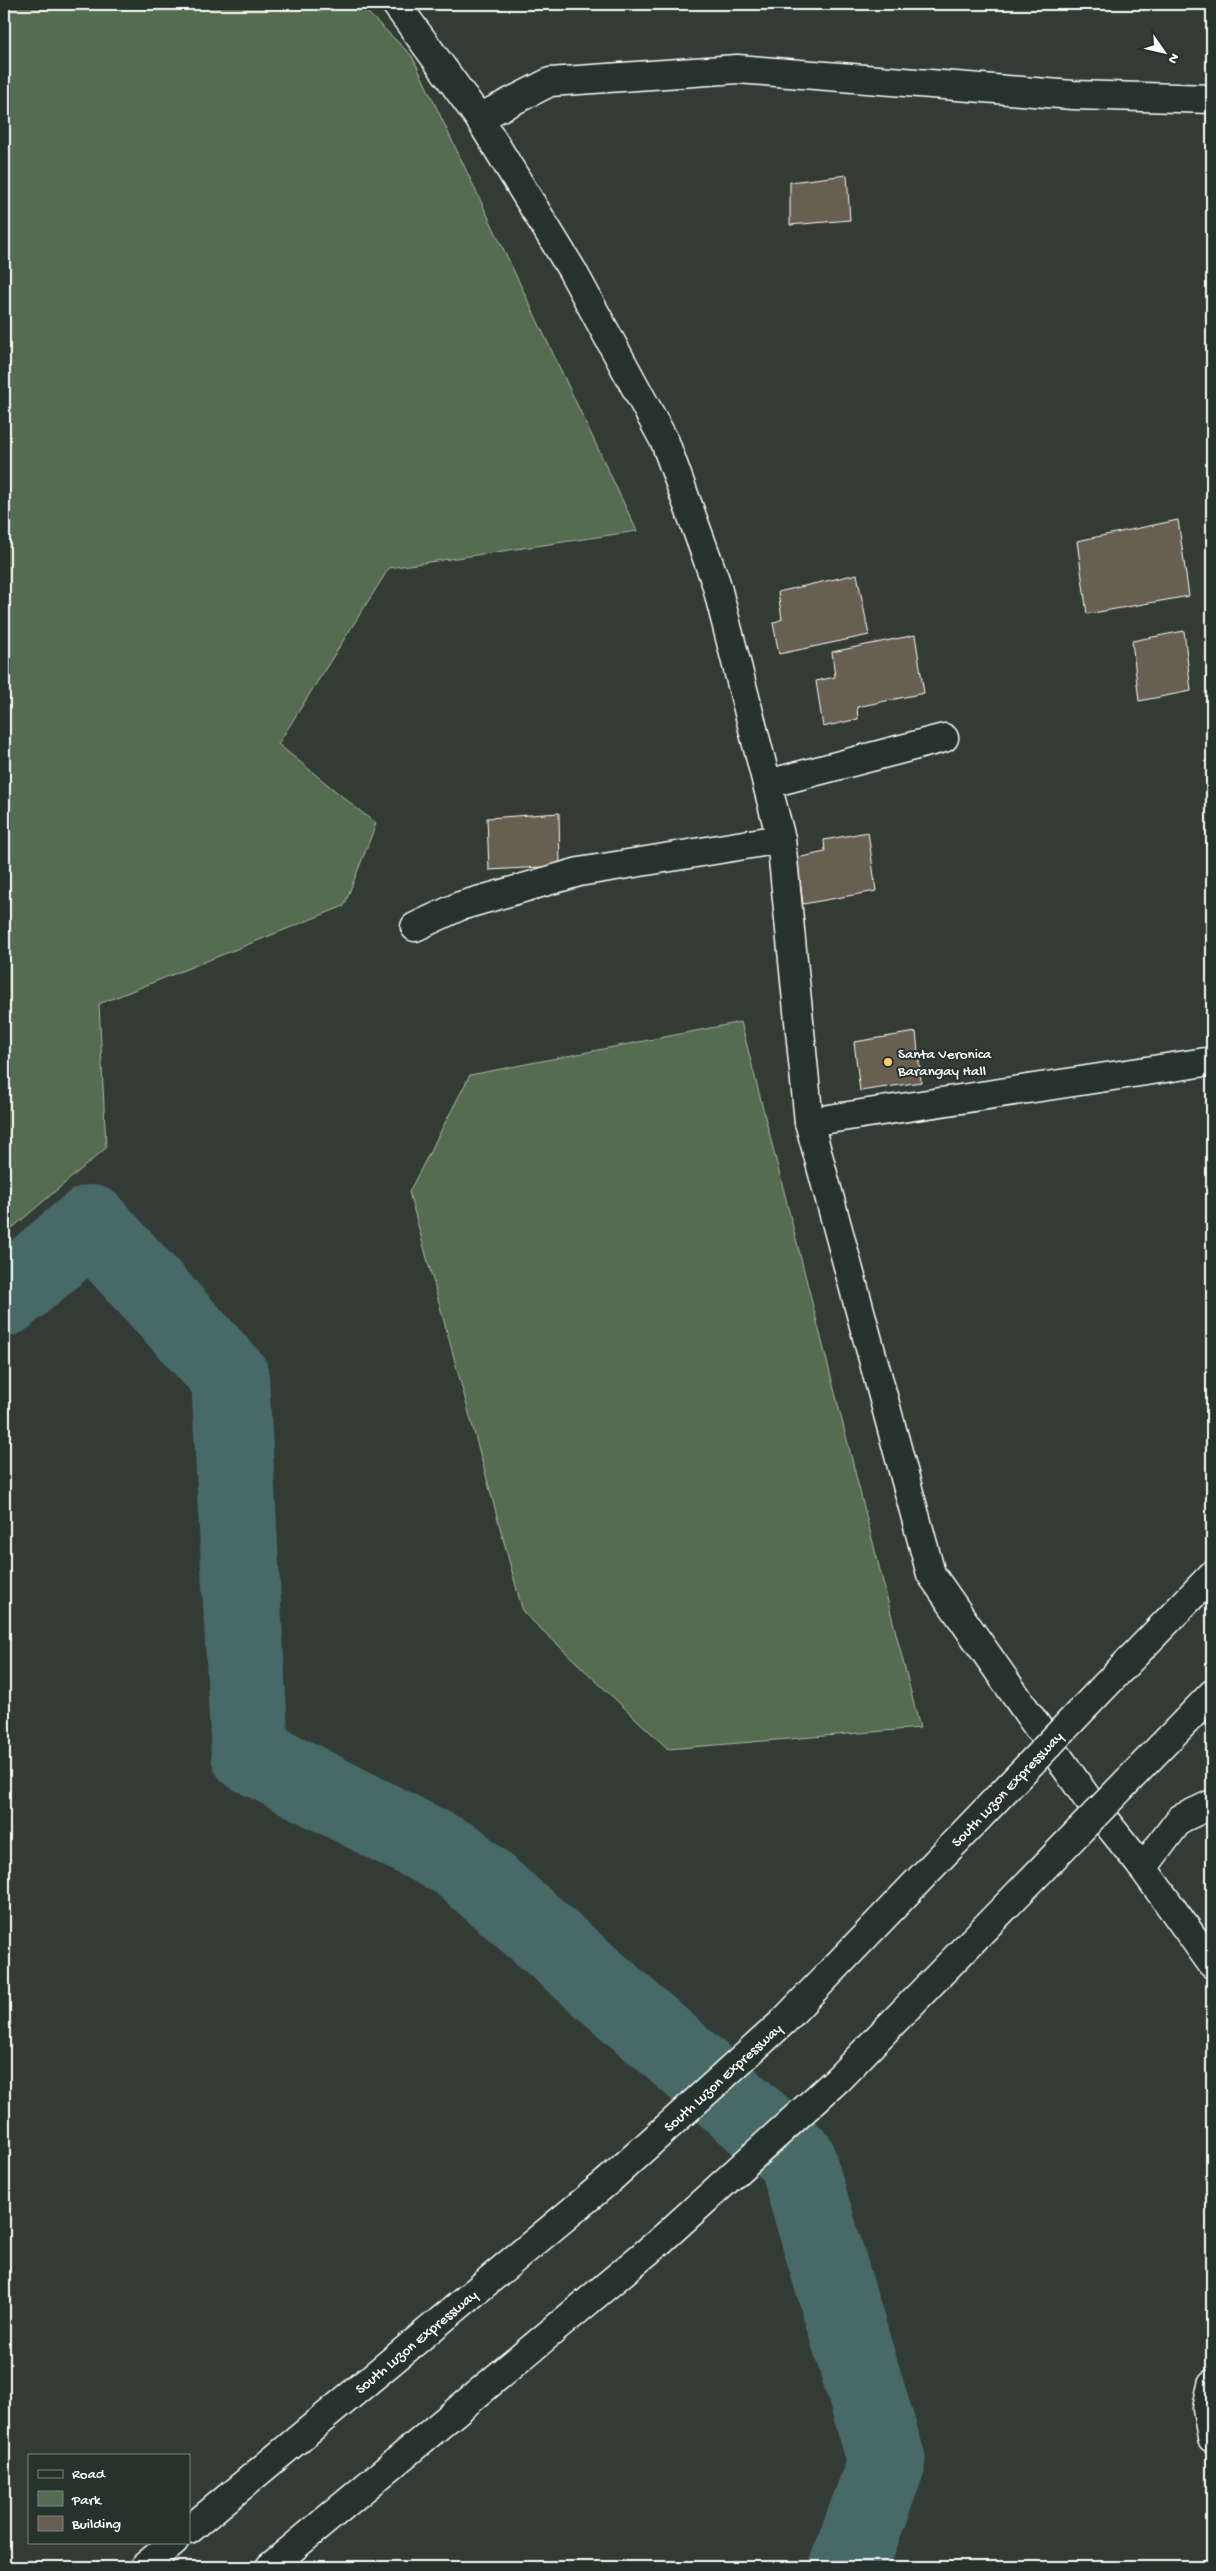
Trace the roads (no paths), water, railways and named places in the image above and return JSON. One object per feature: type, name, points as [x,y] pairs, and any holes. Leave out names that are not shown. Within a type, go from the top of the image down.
[{"type":"main road","points":[[396,4],[480,118],[572,270],[665,442],[716,582],[780,839],[809,1122],[931,1574],[1087,1798],[1143,1868],[1212,1964]]},
{"type":"main road","points":[[480,118],[550,82],[737,69],[1073,95],[1212,99]]},
{"type":"main road","points":[[767,784],[944,738]]},
{"type":"main road","points":[[415,927],[460,906],[579,872],[780,839]]},
{"type":"main road","points":[[809,1122],[1212,1061]]},
{"type":"main road","name":"South Luzon Expressway","points":[[190,2529],[607,2182],[783,2022],[1212,1575]]},
{"type":"main road","points":[[270,2567],[659,2242],[838,2079],[1212,1694]]},
{"type":"main road","points":[[1143,1868],[1180,1819],[1212,1804]]},
{"type":"main road","points":[[1212,2384],[1206,2409],[1212,2438]]},
{"type":"main road","points":[[144,2567],[172,2544]]},
{"type":"waterway","points":[[4,1298],[91,1224],[230,1377],[250,1754],[457,1860],[796,2157],[887,2462],[848,2567]]},
{"type":"place","name":"Santa Veronica Barangay Hall","points":[[888,1062]]}]
